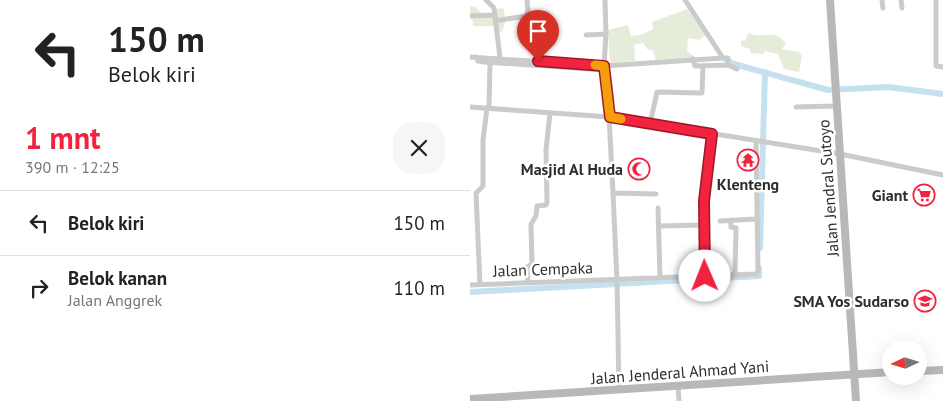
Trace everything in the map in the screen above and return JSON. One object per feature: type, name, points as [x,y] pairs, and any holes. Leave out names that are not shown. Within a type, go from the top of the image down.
[{"type":"main road","name":"Jalan Jendral Sutoyo","points":[[830,0],[856,401]]},
{"type":"main road","points":[[928,371],[943,370]]},
{"type":"main road","name":"Jalan Jenderal Ahmad Yani","points":[[470,399],[558,398],[619,390],[882,372]]},
{"type":"street","points":[[486,0],[492,5],[500,58]]},
{"type":"street","points":[[470,16],[495,18],[526,16],[528,11],[527,0]]},
{"type":"street","points":[[605,0],[604,68],[610,117],[617,283],[619,390]]},
{"type":"street","points":[[685,0],[727,62],[737,69]]},
{"type":"street","points":[[882,0],[883,8]]},
{"type":"street","points":[[901,0],[902,8]]},
{"type":"street","points":[[936,0],[936,66],[943,67]]},
{"type":"street","points":[[586,35],[606,34]]},
{"type":"street","points":[[475,58],[500,58],[604,68]]},
{"type":"street","points":[[475,58],[490,62],[604,68],[694,62],[727,62]]},
{"type":"street","points":[[480,285],[476,193],[483,186],[483,140],[488,108],[490,62]]},
{"type":"street","points":[[694,62],[703,66],[727,62]]},
{"type":"street","points":[[650,124],[657,92],[702,93],[703,66]]},
{"type":"street","points":[[796,107],[836,106]]},
{"type":"street","points":[[470,107],[610,117],[840,154],[943,175]]},
{"type":"street","points":[[528,283],[527,267],[532,265],[531,223],[536,216],[537,206],[546,205],[548,202],[546,150],[550,113]]},
{"type":"street","points":[[705,276],[704,225],[712,134]]},
{"type":"street","points":[[720,221],[756,220],[759,142]]},
{"type":"street","points":[[613,193],[656,194]]},
{"type":"street","points":[[658,208],[660,278]]},
{"type":"street","points":[[731,220],[732,227],[736,228],[735,275]]},
{"type":"street","name":"Jalan Cempaka","points":[[470,285],[617,283],[660,278],[757,273],[756,220]]},
{"type":"street","points":[[659,226],[704,225]]},
{"type":"street","points":[[678,386],[679,401]]},
{"type":"green space","points":[[470,6],[476,7],[481,13],[491,14],[499,8],[504,9],[505,23],[502,32],[497,31],[494,26],[473,26]]},
{"type":"green space","points":[[687,9],[707,34],[699,40],[688,38],[687,51],[696,58],[656,60],[653,51],[647,49],[643,43],[634,45],[635,61],[610,63],[608,30],[628,25],[631,36],[640,35],[653,29],[652,22]]},
{"type":"green space","points":[[748,33],[772,35],[781,38],[786,43],[782,49],[799,52],[802,56],[799,72],[784,69],[778,54],[764,51],[764,54],[751,53],[750,49],[741,46],[741,41],[746,40]]},
{"type":"waterway","points":[[725,59],[734,64],[828,90],[888,87],[943,94]]},
{"type":"waterway","points":[[760,248],[765,72]]},
{"type":"waterway","points":[[470,292],[759,276],[759,268]]},
{"type":"slow traffic","points":[[595,65],[604,66],[610,117],[621,119]]},
{"type":"place","name":"Klenteng","points":[[748,160]]},
{"type":"place","name":"Masjid Al Huda","points":[[639,169]]},
{"type":"place","name":"Giant","points":[[924,195]]},
{"type":"place","name":"SMA Yos Sudarso","points":[[925,301]]},
{"type":"route","points":[[538,61],[604,66],[610,117],[712,134],[704,201],[705,276]]}]
